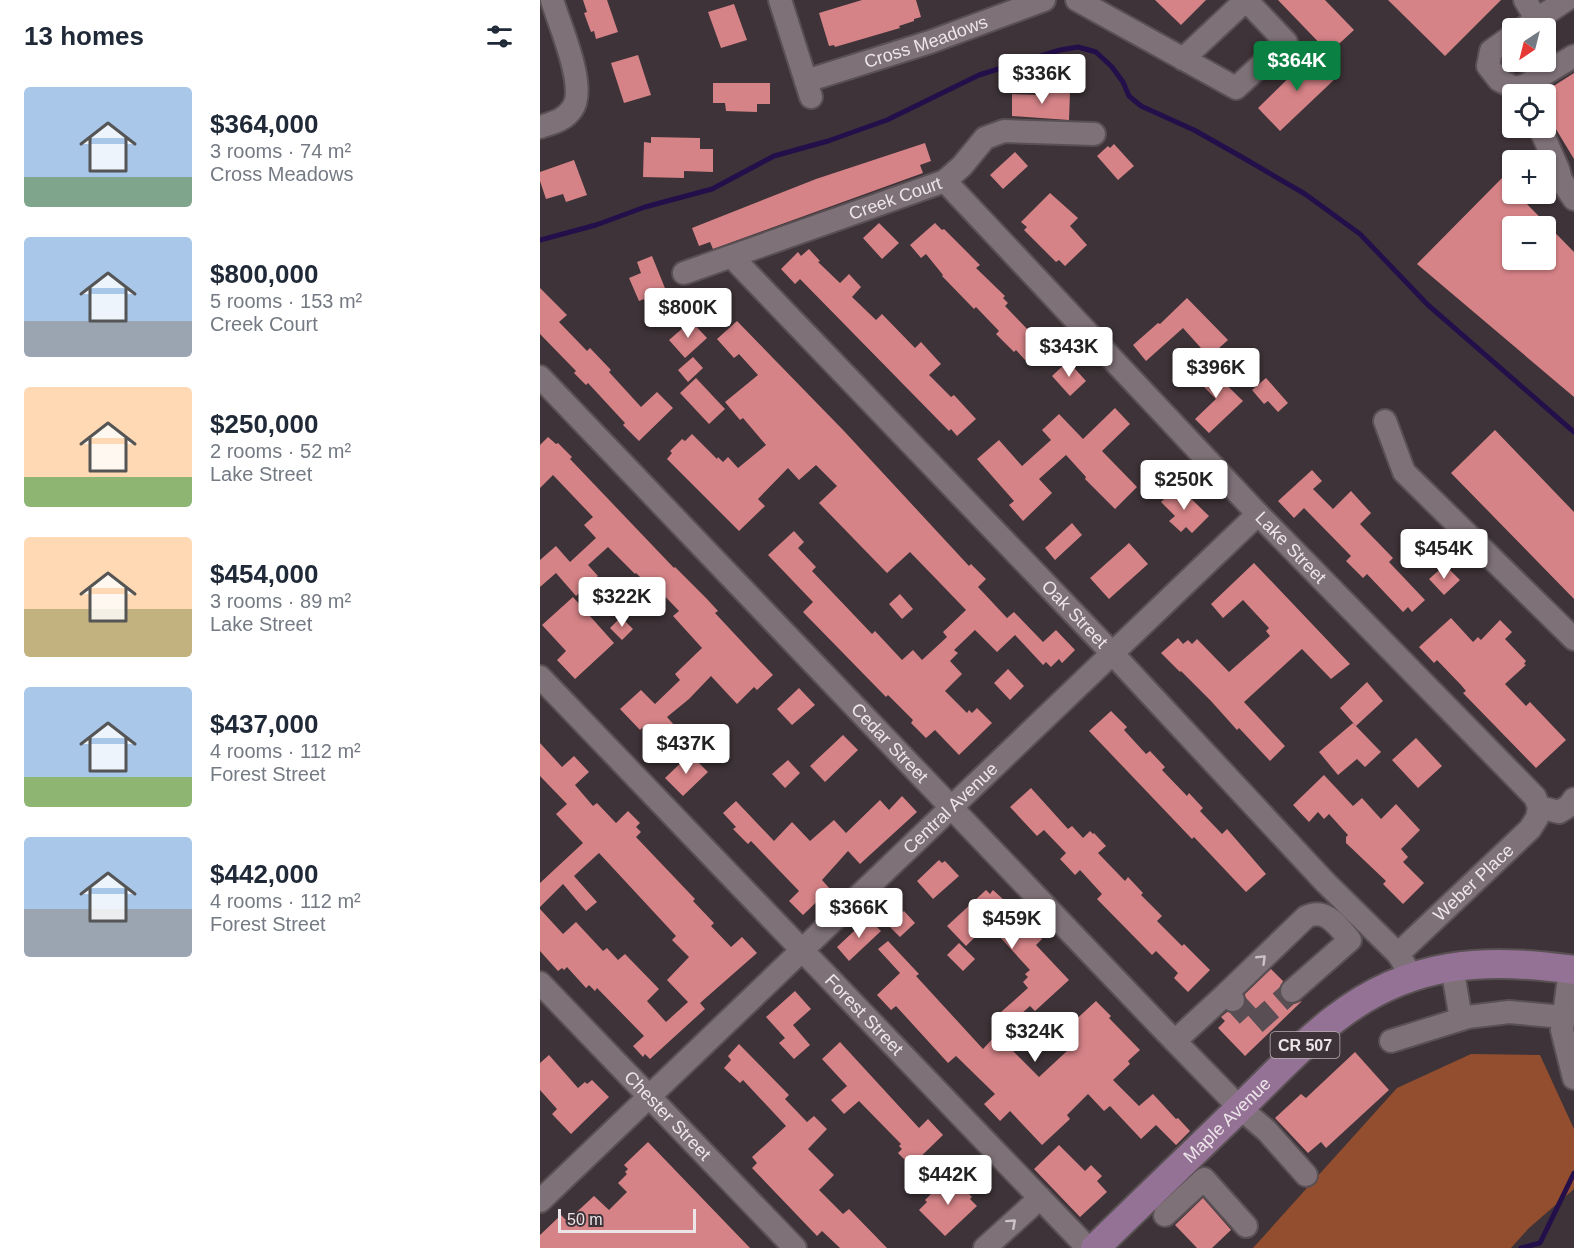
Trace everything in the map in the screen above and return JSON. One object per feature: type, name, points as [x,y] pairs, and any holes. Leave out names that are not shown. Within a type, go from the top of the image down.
[{"type":"main road","name":"Maple Avenue","points":[[1095,1248],[1335,1018],[1365,998],[1403,966],[1452,968],[1489,963],[1517,963],[1572,970]]},
{"type":"street","points":[[540,127],[565,117],[577,102],[578,92],[552,0]]},
{"type":"street","name":"Cross Meadows","points":[[780,0],[809,89],[1044,0]]},
{"type":"street","points":[[1077,0],[1183,59],[1236,88],[1286,42],[1246,0],[1183,59]]},
{"type":"street","points":[[1525,0],[1529,18]]},
{"type":"street","points":[[1539,18],[1566,0]]},
{"type":"street","points":[[1502,43],[1491,51],[1488,66],[1499,80],[1507,84]]},
{"type":"street","points":[[1532,84],[1574,56]]},
{"type":"street","name":"Creek Court","points":[[684,273],[945,181],[962,166],[985,138],[1004,131],[1094,134]]},
{"type":"street","points":[[1544,138],[1561,180],[1574,199]]},
{"type":"street","points":[[1550,138],[1559,147],[1574,171]]},
{"type":"street","name":"Lake Street","points":[[945,181],[1258,514],[1535,797],[1539,807]]},
{"type":"street","name":"Oak Street","points":[[732,257],[1112,653],[1403,966]]},
{"type":"street","name":"Cedar Street","points":[[540,378],[1175,1041],[1240,1108],[1267,1131],[1306,1175]]},
{"type":"street","points":[[1385,422],[1404,472],[1574,639]]},
{"type":"street","name":"Central Avenue","points":[[540,1201],[1258,514]]},
{"type":"street","name":"Forest Street","points":[[540,677],[1088,1248]]},
{"type":"street","points":[[1539,807],[1559,812],[1569,806],[1574,799]]},
{"type":"street","name":"Weber Place","points":[[1403,966],[1530,828],[1537,818],[1539,807]]},
{"type":"street","points":[[1175,1041],[1230,996],[1306,917],[1312,905],[1331,888]]},
{"type":"street","points":[[1292,991],[1350,940],[1325,915],[1306,917]]},
{"type":"street","points":[[1452,968],[1461,1019]]},
{"type":"street","points":[[1572,970],[1562,1030],[1574,1078]]},
{"type":"street","name":"Chester Street","points":[[540,982],[795,1248]]},
{"type":"street","points":[[1391,1041],[1461,1019],[1509,1012],[1563,1017]]},
{"type":"street","points":[[1165,1215],[1204,1179],[1246,1226]]},
{"type":"street","points":[[985,1248],[1040,1198]]},
{"type":"shaded area","points":[[1471,1054],[1540,1055],[1574,1129],[1574,1189],[1529,1228],[1511,1248],[1253,1248],[1397,1088]]},
{"type":"building","points":[[583,0],[607,0],[618,32],[596,39],[584,13],[587,12]]},
{"type":"building","points":[[862,0],[916,0],[921,17],[899,26],[900,28],[835,47],[834,45],[829,46],[819,13]]},
{"type":"building","points":[[1155,0],[1206,0],[1181,25]]},
{"type":"building","points":[[1278,0],[1325,0],[1354,30],[1329,53]]},
{"type":"building","points":[[1388,0],[1501,0],[1445,56]]},
{"type":"building","points":[[734,4],[747,40],[721,48],[708,12]]},
{"type":"building","points":[[1314,53],[1337,77],[1280,131],[1258,108]]},
{"type":"building","points":[[638,55],[651,95],[624,103],[611,63]]},
{"type":"building","points":[[1574,73],[1574,159],[1556,129],[1556,84]]},
{"type":"building","points":[[713,83],[770,83],[770,104],[757,104],[757,112],[726,111],[725,103],[713,103]]},
{"type":"building","points":[[1041,91],[1070,92],[1069,120],[1012,116],[1012,94],[1041,95]]},
{"type":"building","points":[[651,137],[700,138],[700,149],[713,149],[713,172],[684,171],[684,178],[643,177],[644,142],[651,143]]},
{"type":"building","points":[[925,143],[931,161],[920,165],[923,173],[713,249],[710,242],[699,246],[692,228],[816,179]]},
{"type":"building","points":[[1114,144],[1134,166],[1118,180],[1097,156],[1108,146],[1110,148]]},
{"type":"building","points":[[1015,152],[1028,166],[1003,189],[990,175]]},
{"type":"building","points":[[574,160],[587,195],[566,202],[563,194],[546,199],[540,181],[540,172]]},
{"type":"building","points":[[1502,178],[1502,204],[1527,204],[1539,216],[1502,216],[1502,270],[1556,270],[1556,234],[1574,252],[1574,397],[1417,264]]},
{"type":"building","points":[[1050,193],[1078,218],[1070,226],[1087,245],[1065,266],[1059,260],[1056,262],[1024,230],[1027,227],[1021,222]]},
{"type":"building","points":[[879,223],[899,243],[882,259],[863,238]]},
{"type":"building","points":[[935,223],[980,265],[976,268],[1005,296],[1003,298],[1008,303],[1005,306],[1032,334],[1029,337],[1039,347],[1025,360],[996,334],[999,331],[942,276],[926,254],[921,258],[910,245]]},
{"type":"building","points":[[809,249],[820,261],[818,262],[840,283],[849,274],[861,287],[852,297],[876,320],[882,314],[915,348],[921,342],[941,364],[929,375],[951,397],[954,395],[976,419],[957,436],[951,429],[949,431],[800,279],[795,284],[781,269],[798,252],[801,256]]},
{"type":"building","points":[[652,256],[673,308],[651,317],[644,299],[639,301],[629,278],[641,273],[637,262]]},
{"type":"building","points":[[540,288],[567,315],[559,322],[587,351],[590,348],[641,407],[657,392],[673,408],[639,441],[588,383],[586,385],[574,373],[576,371],[540,334]]},
{"type":"building","points":[[1187,298],[1228,340],[1209,357],[1183,328],[1146,361],[1133,345],[1158,323],[1160,324]]},
{"type":"building","points":[[691,321],[707,338],[685,358],[669,340]]},
{"type":"building","points":[[737,321],[844,431],[969,566],[971,564],[986,579],[978,587],[1007,618],[1014,612],[1043,642],[1056,630],[1075,650],[1062,663],[1059,659],[1051,667],[1046,662],[1043,665],[1015,635],[997,652],[975,630],[954,650],[958,653],[950,661],[962,674],[945,691],[967,713],[969,710],[972,713],[977,708],[992,723],[959,755],[935,730],[926,738],[911,723],[913,720],[888,695],[886,697],[803,612],[813,602],[768,555],[794,531],[804,542],[798,548],[816,567],[812,571],[872,634],[875,631],[902,660],[913,650],[922,660],[947,637],[943,632],[966,610],[910,552],[887,573],[819,503],[837,486],[816,465],[799,480],[788,468],[758,499],[765,506],[739,531],[667,459],[672,453],[670,451],[682,439],[685,441],[692,434],[717,459],[718,457],[723,462],[728,457],[738,468],[766,445],[743,418],[740,420],[725,402],[758,375],[739,354],[734,358],[717,339]]},
{"type":"building","points":[[693,357],[703,368],[688,382],[678,370]]},
{"type":"building","points":[[1068,361],[1086,381],[1070,396],[1052,376]]},
{"type":"building","points":[[1205,364],[1243,401],[1209,433],[1195,419],[1216,399],[1193,376]]},
{"type":"building","points":[[696,378],[725,409],[709,424],[680,393]]},
{"type":"building","points":[[1266,378],[1288,403],[1278,412],[1268,401],[1264,404],[1252,390]]},
{"type":"building","points":[[1115,408],[1130,424],[1102,451],[1137,487],[1115,509],[1085,479],[1086,477],[1066,455],[1039,479],[1052,493],[1023,521],[1009,505],[1014,501],[977,459],[999,440],[1022,466],[1051,440],[1042,430],[1059,414],[1083,439]]},
{"type":"building","points":[[1495,430],[1574,512],[1574,599],[1451,473]]},
{"type":"building","points":[[548,437],[572,457],[570,459],[674,568],[707,599],[718,611],[715,613],[773,675],[757,690],[754,687],[737,704],[711,676],[689,699],[667,717],[675,726],[657,743],[642,728],[640,730],[620,709],[641,690],[655,704],[680,680],[675,674],[702,648],[673,616],[679,611],[656,587],[653,590],[608,547],[588,565],[598,576],[576,596],[556,573],[540,587],[540,560],[556,546],[570,562],[596,538],[584,525],[593,517],[553,475],[540,488],[540,445]]},
{"type":"building","points":[[1312,470],[1322,481],[1313,489],[1333,509],[1351,491],[1371,513],[1360,524],[1393,558],[1389,562],[1425,600],[1412,612],[1408,607],[1403,612],[1367,574],[1363,578],[1346,561],[1351,556],[1304,508],[1294,518],[1278,501]]},
{"type":"building","points":[[1178,486],[1209,516],[1192,533],[1186,527],[1181,532],[1169,521],[1175,516],[1161,502]]},
{"type":"building","points":[[1072,523],[1082,535],[1055,560],[1045,548]]},
{"type":"building","points":[[1129,543],[1148,564],[1109,599],[1090,578]]},
{"type":"building","points":[[1254,563],[1350,664],[1331,679],[1302,649],[1244,702],[1285,746],[1270,761],[1161,653],[1178,638],[1183,644],[1188,640],[1192,644],[1197,639],[1229,672],[1270,636],[1266,631],[1269,628],[1243,600],[1223,618],[1211,604]]},
{"type":"building","points":[[1445,565],[1460,580],[1444,595],[1429,579]]},
{"type":"building","points":[[900,594],[913,609],[902,619],[889,604]]},
{"type":"building","points":[[573,597],[614,643],[575,679],[557,660],[566,651],[542,625]]},
{"type":"building","points":[[621,617],[633,629],[622,640],[610,628]]},
{"type":"building","points":[[1451,618],[1473,642],[1478,637],[1481,640],[1500,620],[1512,632],[1505,639],[1526,661],[1524,664],[1526,665],[1505,684],[1526,706],[1530,702],[1566,740],[1536,768],[1463,693],[1466,691],[1437,660],[1434,663],[1419,647]]},
{"type":"building","points":[[1008,669],[1024,686],[1010,700],[994,683]]},
{"type":"building","points":[[1367,682],[1383,701],[1356,726],[1340,708]]},
{"type":"building","points":[[799,688],[815,705],[792,725],[777,709]]},
{"type":"building","points":[[1111,711],[1127,727],[1124,730],[1146,754],[1150,751],[1165,767],[1162,770],[1187,796],[1189,793],[1203,808],[1200,811],[1222,834],[1227,829],[1266,874],[1246,892],[1089,731]]},
{"type":"building","points":[[1353,723],[1381,752],[1365,767],[1357,759],[1338,775],[1319,752]]},
{"type":"building","points":[[843,735],[858,750],[825,782],[810,766]]},
{"type":"building","points":[[1416,738],[1442,766],[1418,788],[1392,760]]},
{"type":"building","points":[[540,743],[562,767],[574,756],[589,772],[575,785],[593,806],[597,803],[616,823],[628,811],[640,823],[636,827],[641,832],[636,837],[695,899],[693,901],[714,923],[711,926],[731,947],[742,937],[757,953],[700,1003],[705,1009],[650,1059],[645,1054],[643,1057],[633,1046],[644,1036],[597,988],[595,991],[589,985],[586,988],[567,967],[558,971],[540,951],[540,909],[563,934],[576,922],[603,951],[607,948],[618,960],[625,954],[659,989],[647,1001],[666,1022],[688,1002],[667,980],[689,957],[672,940],[676,936],[599,853],[574,876],[597,902],[586,911],[563,884],[540,907],[540,883],[583,843],[556,814],[567,804],[540,776]]},
{"type":"building","points":[[690,754],[708,772],[683,796],[665,778]]},
{"type":"building","points":[[788,760],[800,773],[785,788],[772,774]]},
{"type":"building","points":[[1324,775],[1353,806],[1362,798],[1381,819],[1396,804],[1420,830],[1401,849],[1408,857],[1403,862],[1424,883],[1403,904],[1383,884],[1386,881],[1346,843],[1348,835],[1329,814],[1324,819],[1318,812],[1309,822],[1293,805]]},
{"type":"building","points":[[1031,788],[1068,829],[1072,826],[1083,838],[1090,831],[1094,833],[1106,846],[1098,853],[1125,881],[1128,877],[1143,893],[1141,895],[1162,916],[1157,921],[1210,970],[1188,992],[1174,978],[1178,973],[1156,951],[1152,955],[1097,899],[1102,894],[1080,870],[1075,875],[1060,859],[1066,853],[1044,830],[1037,836],[1010,807]]},
{"type":"building","points":[[902,796],[917,812],[860,864],[848,851],[822,880],[830,889],[803,915],[789,901],[799,891],[751,841],[748,844],[733,829],[736,827],[723,813],[736,801],[774,841],[792,822],[810,841],[834,820],[846,833],[880,800],[889,810]]},
{"type":"building","points":[[939,860],[942,863],[945,861],[959,876],[933,899],[917,881]]},
{"type":"building","points":[[986,890],[990,894],[993,890],[1004,900],[1000,905],[1025,929],[1029,925],[1042,939],[1036,945],[1069,980],[1035,1011],[1030,1006],[1011,1023],[1001,1012],[1028,988],[1023,982],[1028,977],[1025,974],[1030,970],[988,924],[966,946],[947,926]]},
{"type":"building","points":[[904,911],[915,923],[900,937],[888,925]]},
{"type":"building","points":[[868,918],[881,931],[849,961],[837,947]]},
{"type":"building","points":[[888,941],[919,974],[916,976],[983,1049],[999,1032],[1012,1045],[1010,1048],[1039,1077],[1067,1051],[1055,1039],[1096,1001],[1140,1050],[1128,1061],[1130,1064],[1113,1080],[1139,1106],[1153,1094],[1190,1131],[1176,1145],[1156,1125],[1141,1139],[1110,1106],[1104,1111],[1088,1094],[1067,1115],[1070,1119],[1042,1145],[1010,1111],[1000,1121],[984,1104],[995,1094],[956,1056],[948,1063],[896,1006],[891,1010],[877,995],[900,973],[878,949]]},
{"type":"building","points":[[959,943],[975,959],[963,971],[947,955]]},
{"type":"building","points":[[1271,969],[1283,981],[1279,993],[1282,1000],[1287,1004],[1302,1001],[1245,1056],[1218,1028],[1225,1021],[1221,1017],[1227,1012],[1235,1013],[1242,1010],[1246,1004],[1245,994]]},
{"type":"building","points":[[795,991],[811,1009],[793,1025],[810,1045],[794,1059],[779,1043],[785,1038],[766,1017]]},
{"type":"building","points":[[840,1042],[919,1128],[928,1119],[943,1135],[911,1166],[898,1153],[902,1149],[899,1146],[901,1144],[859,1101],[844,1114],[831,1100],[847,1086],[822,1059]]},
{"type":"building","points":[[739,1044],[789,1095],[785,1099],[807,1122],[814,1116],[827,1129],[808,1149],[834,1175],[819,1190],[843,1214],[849,1209],[887,1248],[840,1248],[822,1231],[817,1236],[752,1168],[757,1163],[752,1157],[786,1126],[743,1080],[740,1083],[724,1068],[731,1060],[728,1056]]},
{"type":"building","points":[[1355,1052],[1389,1090],[1326,1148],[1321,1142],[1308,1153],[1275,1118],[1301,1094],[1306,1098]]},
{"type":"building","points":[[549,1055],[578,1088],[592,1080],[609,1097],[571,1134],[552,1114],[557,1109],[540,1090],[540,1063]]},
{"type":"building","points":[[648,1142],[750,1248],[540,1248],[540,1235],[561,1215],[567,1221],[594,1196],[609,1210],[627,1192],[618,1183],[627,1174],[625,1172],[628,1169],[624,1165]]},
{"type":"building","points":[[1059,1145],[1085,1171],[1091,1165],[1102,1176],[1097,1181],[1107,1192],[1080,1217],[1034,1169]]},
{"type":"building","points":[[950,1175],[972,1197],[970,1199],[977,1206],[945,1236],[919,1210],[927,1202],[925,1200]]},
{"type":"building","points":[[1203,1198],[1231,1230],[1212,1248],[1197,1248],[1175,1225]]},
{"type":"waterway","points":[[540,240],[712,189],[774,156],[828,141],[887,120],[979,75],[1060,50],[1078,47],[1096,52],[1112,67],[1123,82],[1129,96],[1141,106],[1194,130],[1240,156],[1305,194],[1360,234],[1428,305],[1574,432]]},
{"type":"waterway","points":[[1521,1248],[1540,1243],[1574,1173]]},
{"type":"tunnel","points":[[1233,1000],[1255,1024],[1292,991]]}]
